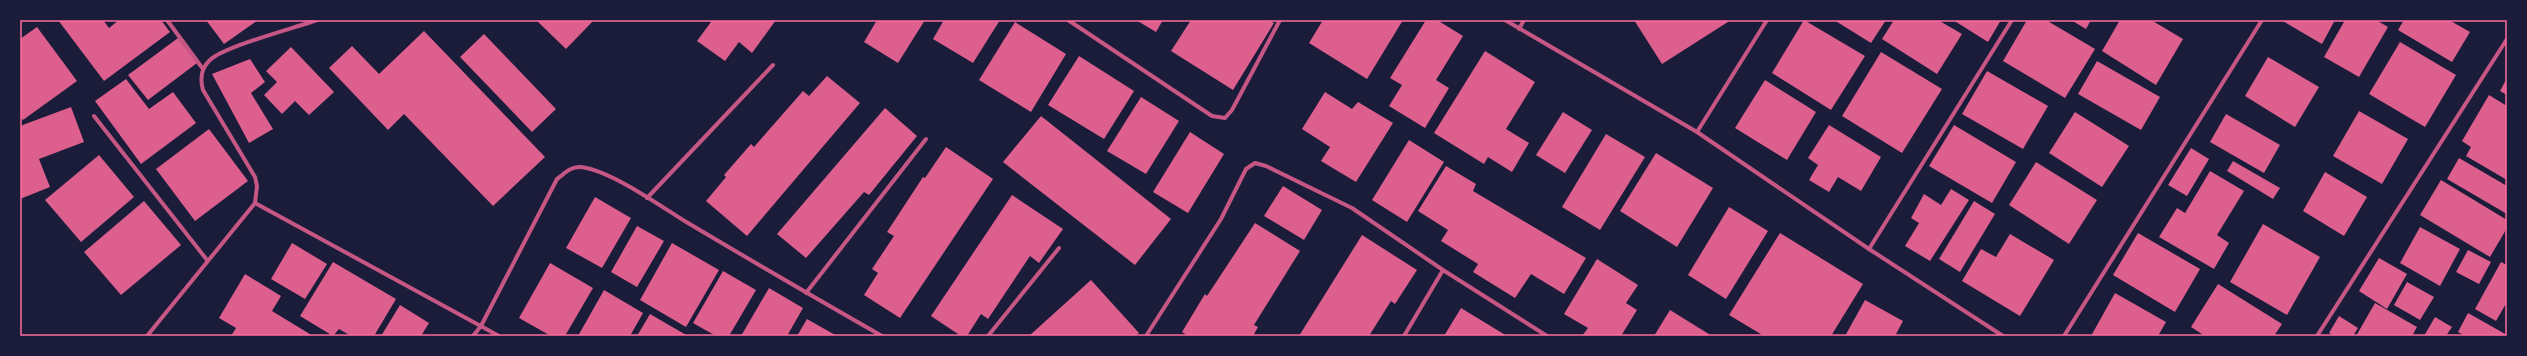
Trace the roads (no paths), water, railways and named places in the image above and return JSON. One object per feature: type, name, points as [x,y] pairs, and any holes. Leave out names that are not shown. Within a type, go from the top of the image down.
[{"type":"street","points":[[166,20],[203,69]]},
{"type":"street","points":[[147,336],[207,260],[255,203],[257,186],[255,177],[203,90],[200,80],[203,69],[218,54],[317,20]]},
{"type":"street","points":[[1068,20],[1212,116],[1225,118],[1232,110],[1280,20]]},
{"type":"street","points":[[1505,20],[1697,132],[2003,336]]},
{"type":"street","points":[[1519,29],[1524,20]]},
{"type":"street","points":[[1697,132],[1767,20]]},
{"type":"street","points":[[1869,248],[2012,20]]},
{"type":"street","points":[[2064,336],[2262,20]]},
{"type":"street","points":[[2317,336],[2507,39]]},
{"type":"street","points":[[647,198],[773,65]]},
{"type":"street","points":[[94,116],[207,260]]},
{"type":"street","points":[[806,293],[926,139]]},
{"type":"street","points":[[1146,336],[1221,218],[1246,169],[1255,163],[1266,166],[1352,208],[1443,270],[1547,336]]},
{"type":"street","points":[[473,336],[481,326],[557,179],[566,172],[579,167],[602,173],[647,198],[806,293],[882,336]]},
{"type":"street","points":[[255,203],[424,295],[455,314],[499,336]]},
{"type":"street","points":[[988,336],[1059,248]]},
{"type":"street","points":[[1404,336],[1443,270]]}]
